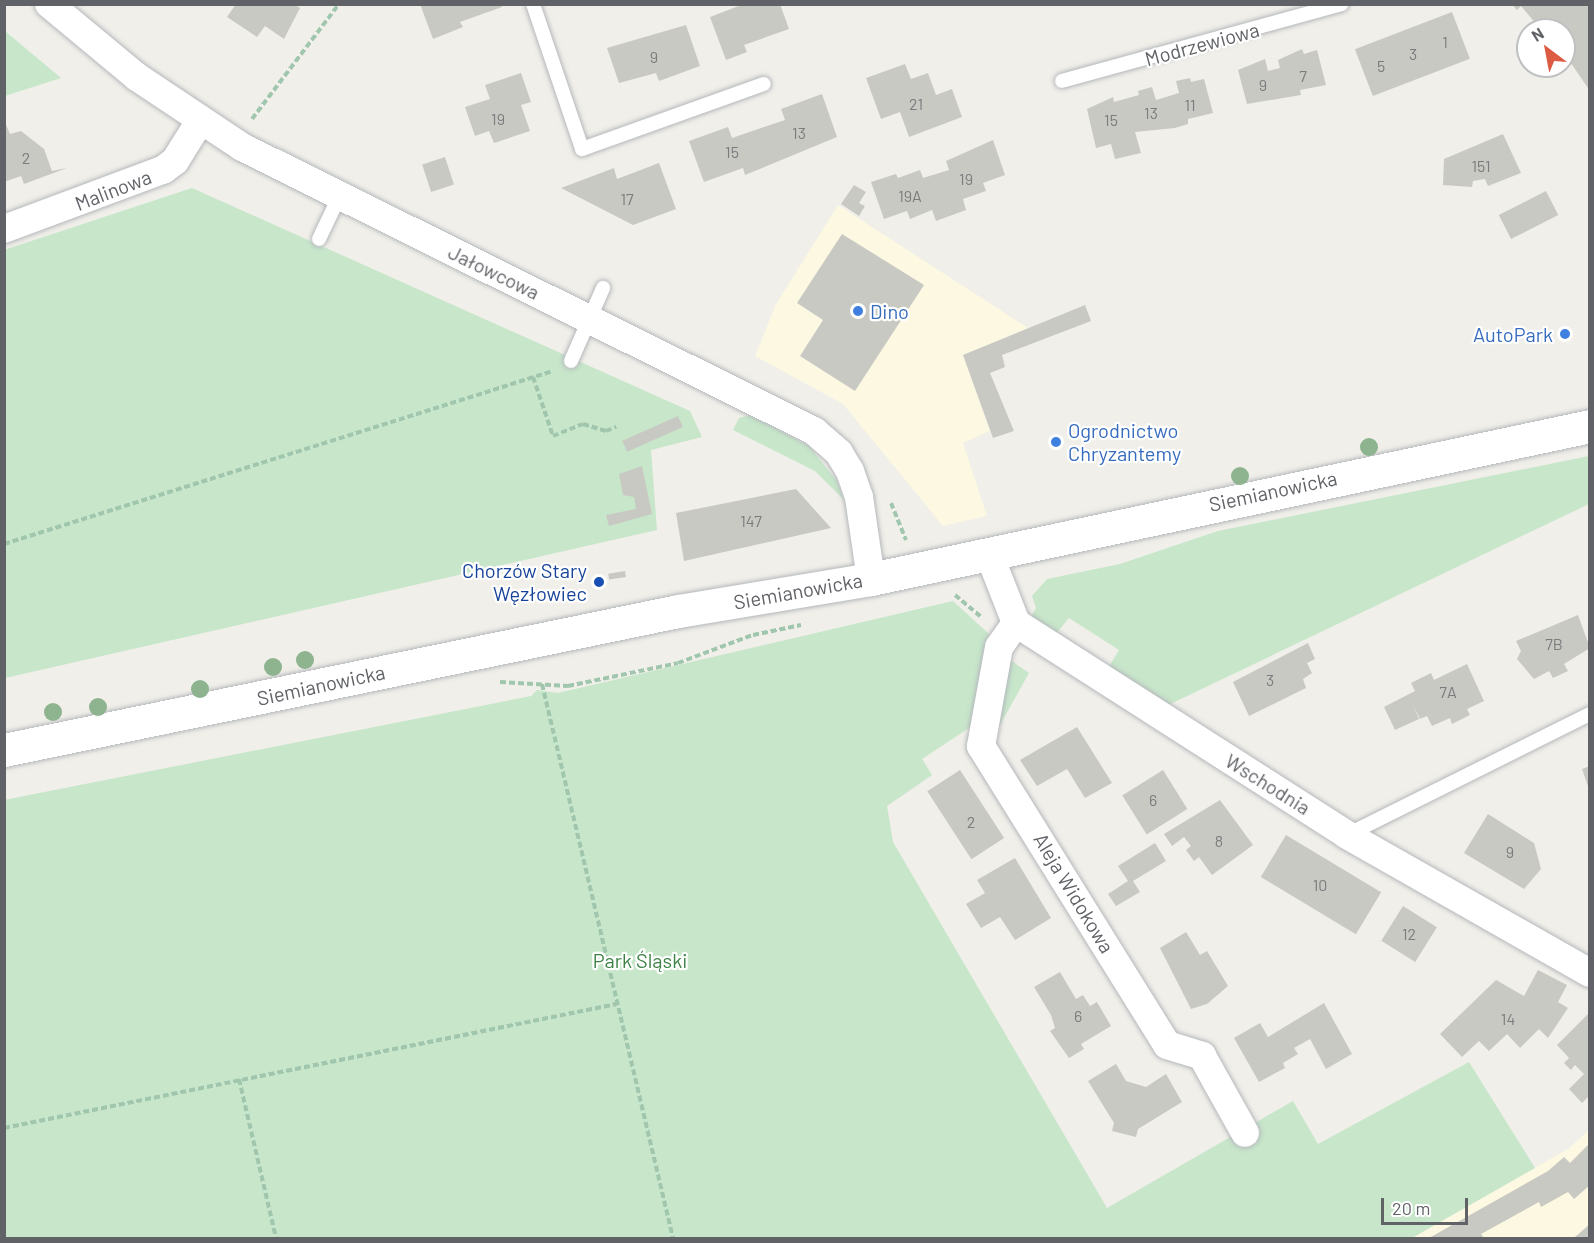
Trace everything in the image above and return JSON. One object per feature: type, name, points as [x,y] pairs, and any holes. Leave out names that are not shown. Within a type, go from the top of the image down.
[{"type":"street","name":"Jałowcowa","points":[[49,4],[137,77],[200,121],[339,197],[803,424],[828,442],[845,462],[857,490],[871,579]]},
{"type":"street","name":"Malinowa","points":[[4,229],[163,171],[178,156],[200,121]]},
{"type":"street","name":"Siemianowicka","points":[[4,750],[678,611],[871,579],[1144,517],[1590,426]]},
{"type":"street","points":[[989,554],[1016,623]]},
{"type":"street","name":"Wschodnia","points":[[1016,623],[1347,835],[1590,973]]},
{"type":"street","name":"Aleja Widokowa","points":[[1016,623],[999,647],[981,746],[1167,1045],[1202,1056],[1245,1133]]},
{"type":"lane","points":[[533,4],[582,149],[764,84]]},
{"type":"lane","name":"Modrzewiowa","points":[[1062,81],[1342,4]]},
{"type":"lane","points":[[319,239],[339,197]]},
{"type":"lane","points":[[566,365],[603,288]]},
{"type":"lane","points":[[1347,835],[1590,714]]},
{"type":"path","points":[[255,116],[339,4]]},
{"type":"path","points":[[4,544],[566,365]]},
{"type":"path","points":[[533,377],[553,436],[583,424],[606,431],[616,426]]},
{"type":"path","points":[[945,594],[960,596],[981,617],[986,615]]},
{"type":"path","points":[[495,682],[568,686],[678,663],[753,635],[806,624]]},
{"type":"path","points":[[542,684],[673,1239]]},
{"type":"path","points":[[4,1128],[239,1078],[617,1004]]},
{"type":"path","points":[[239,1078],[276,1239]]},
{"type":"shaded area","points":[[838,205],[1028,328],[963,355],[990,431],[963,443],[987,516],[943,526],[843,404],[755,356],[776,304]]},
{"type":"shaded area","points":[[1589,1130],[1589,1238],[1412,1238],[1568,1149]]},
{"type":"green space","points":[[5,31],[61,78],[5,96]]},
{"type":"green space","points":[[192,188],[690,411],[702,437],[651,450],[657,530],[5,678],[4,250]]},
{"type":"green space","points":[[751,415],[809,446],[837,481],[844,500],[815,471],[733,430],[739,418]]},
{"type":"green space","points":[[1589,456],[1589,504],[1164,707],[1107,670],[1119,650],[1069,618],[1055,635],[1030,618],[1036,608],[1032,596],[1047,579],[1120,564],[1218,531]]},
{"type":"green space","name":"Park Śląski","points":[[953,601],[989,634],[972,726],[922,759],[932,775],[887,806],[893,842],[1107,1208],[1293,1101],[1318,1144],[1469,1062],[1535,1168],[1412,1238],[5,1238],[4,800],[531,696],[537,690],[558,693]]},
{"type":"green space","points":[[1009,659],[1029,673],[996,732]]},
{"type":"building","points":[[236,4],[294,4],[300,8],[284,39],[265,26],[257,37],[227,17]]},
{"type":"building","points":[[420,4],[501,4],[502,7],[460,22],[463,27],[433,39]]},
{"type":"building","points":[[744,4],[780,4],[789,29],[744,45],[747,52],[726,60],[710,17]]},
{"type":"building","points":[[1512,4],[1590,4],[1590,91],[1576,71],[1576,18],[1531,18],[1521,6],[1517,10]]},
{"type":"building","points":[[1452,12],[1470,59],[1373,96],[1355,49]]},
{"type":"building","points":[[686,25],[700,66],[659,81],[656,73],[619,83],[607,48]]},
{"type":"building","points":[[1302,49],[1304,54],[1317,50],[1326,85],[1300,90],[1301,95],[1247,104],[1238,70],[1265,59],[1268,71],[1280,68],[1278,60]]},
{"type":"building","points":[[905,64],[911,79],[928,73],[936,95],[952,89],[962,117],[909,137],[900,112],[881,119],[866,78]]},
{"type":"building","points":[[521,73],[531,102],[521,105],[530,131],[494,143],[489,131],[475,136],[465,107],[490,99],[485,85]]},
{"type":"building","points":[[1190,78],[1191,82],[1204,79],[1213,113],[1188,119],[1188,124],[1175,128],[1135,132],[1141,153],[1115,159],[1111,144],[1096,148],[1087,109],[1113,97],[1114,102],[1139,95],[1138,91],[1152,87],[1156,100],[1179,93],[1176,81]]},
{"type":"building","points":[[822,94],[837,137],[745,175],[743,168],[704,182],[689,141],[728,127],[732,138],[785,120],[781,109]]},
{"type":"building","points":[[4,120],[10,134],[21,131],[44,149],[52,171],[67,168],[24,184],[21,176],[4,182]]},
{"type":"building","points":[[1503,134],[1521,173],[1488,186],[1485,179],[1473,181],[1472,187],[1443,185],[1444,159]]},
{"type":"building","points":[[993,140],[1005,175],[983,183],[986,191],[963,199],[966,210],[936,221],[932,210],[910,219],[907,211],[884,219],[871,182],[896,174],[898,178],[920,170],[923,178],[949,170],[946,161]]},
{"type":"building","points":[[445,157],[454,185],[431,192],[422,164]]},
{"type":"building","points":[[659,163],[676,209],[633,225],[561,188],[614,168],[617,179]]},
{"type":"building","points":[[854,185],[866,192],[859,203],[865,206],[859,216],[841,204]]},
{"type":"building","points":[[1546,191],[1558,215],[1511,239],[1499,215]]},
{"type":"building","name":"Dino","points":[[842,234],[924,285],[855,391],[800,356],[823,320],[797,303]]},
{"type":"building","points":[[1085,305],[1091,321],[1002,355],[1005,367],[990,373],[1014,431],[993,438],[963,355]]},
{"type":"building","points":[[678,416],[683,427],[627,452],[622,441]]},
{"type":"building","points":[[642,466],[652,514],[609,526],[606,515],[636,509],[634,497],[623,495],[619,474]]},
{"type":"building","points":[[796,489],[831,528],[684,561],[676,513]]},
{"type":"building","points":[[625,571],[626,577],[609,580],[608,574]]},
{"type":"building","points":[[1578,615],[1590,648],[1564,664],[1568,671],[1553,678],[1549,671],[1534,679],[1517,659],[1521,651],[1516,641]]},
{"type":"building","points":[[1308,643],[1315,659],[1307,663],[1312,673],[1303,679],[1306,688],[1249,716],[1233,682]]},
{"type":"building","points":[[1467,664],[1484,701],[1467,709],[1470,715],[1452,724],[1450,718],[1432,726],[1427,716],[1420,719],[1413,705],[1419,719],[1395,730],[1384,707],[1415,691],[1411,683],[1431,673],[1434,680]]},
{"type":"building","points":[[1077,727],[1112,783],[1085,798],[1067,769],[1037,786],[1020,760]]},
{"type":"building","points":[[1590,766],[1590,792],[1582,769]]},
{"type":"building","points":[[960,770],[1004,838],[971,859],[927,791]]},
{"type":"building","points":[[1163,770],[1187,809],[1147,834],[1122,795]]},
{"type":"building","points":[[1220,800],[1253,845],[1212,875],[1199,857],[1194,861],[1186,850],[1191,846],[1184,837],[1172,846],[1164,834]]},
{"type":"building","points":[[1488,814],[1534,843],[1541,869],[1524,889],[1464,853]]},
{"type":"building","points":[[1286,835],[1381,892],[1356,934],[1261,877]]},
{"type":"building","points":[[1155,843],[1166,861],[1133,881],[1140,892],[1116,906],[1108,894],[1128,881],[1118,866]]},
{"type":"building","points":[[1015,858],[1051,918],[1015,940],[1000,917],[981,928],[966,904],[985,893],[977,880]]},
{"type":"building","points":[[1403,906],[1437,927],[1415,962],[1381,941]]},
{"type":"building","points":[[1186,932],[1200,955],[1207,951],[1228,986],[1207,1004],[1191,1009],[1160,948]]},
{"type":"building","points":[[1538,970],[1567,985],[1558,1002],[1568,1008],[1548,1038],[1539,1029],[1520,1048],[1507,1034],[1489,1051],[1479,1041],[1462,1057],[1440,1034],[1496,980],[1524,996]]},
{"type":"building","points":[[1060,972],[1076,999],[1083,995],[1090,1006],[1097,1002],[1111,1026],[1081,1044],[1084,1049],[1069,1058],[1050,1031],[1055,1028],[1051,1015],[1034,987]]},
{"type":"building","points":[[1324,1003],[1352,1054],[1326,1069],[1310,1039],[1294,1048],[1298,1054],[1283,1063],[1285,1068],[1259,1082],[1234,1038],[1260,1023],[1268,1037]]},
{"type":"building","points":[[1590,1012],[1590,1095],[1582,1103],[1569,1089],[1584,1074],[1575,1065],[1571,1070],[1564,1063],[1569,1058],[1557,1045]]},
{"type":"building","points":[[1116,1064],[1126,1081],[1146,1087],[1166,1074],[1182,1102],[1138,1129],[1136,1137],[1112,1131],[1114,1123],[1088,1081]]},
{"type":"building","points":[[1590,1143],[1590,1185],[1574,1199],[1568,1192],[1541,1207],[1539,1202],[1481,1234],[1484,1238],[1429,1238],[1548,1171],[1564,1157],[1570,1163]]},
{"type":"building","points":[[1590,1224],[1590,1238],[1575,1237]]},
{"type":"place","name":"Dino","points":[[858,311]]},
{"type":"place","name":"AutoPark","points":[[1565,334]]},
{"type":"place","name":"Ogrodnictwo Chryzantemy","points":[[1056,442]]},
{"type":"place","name":"Chorzów Stary Węzłowiec","points":[[599,582]]}]
